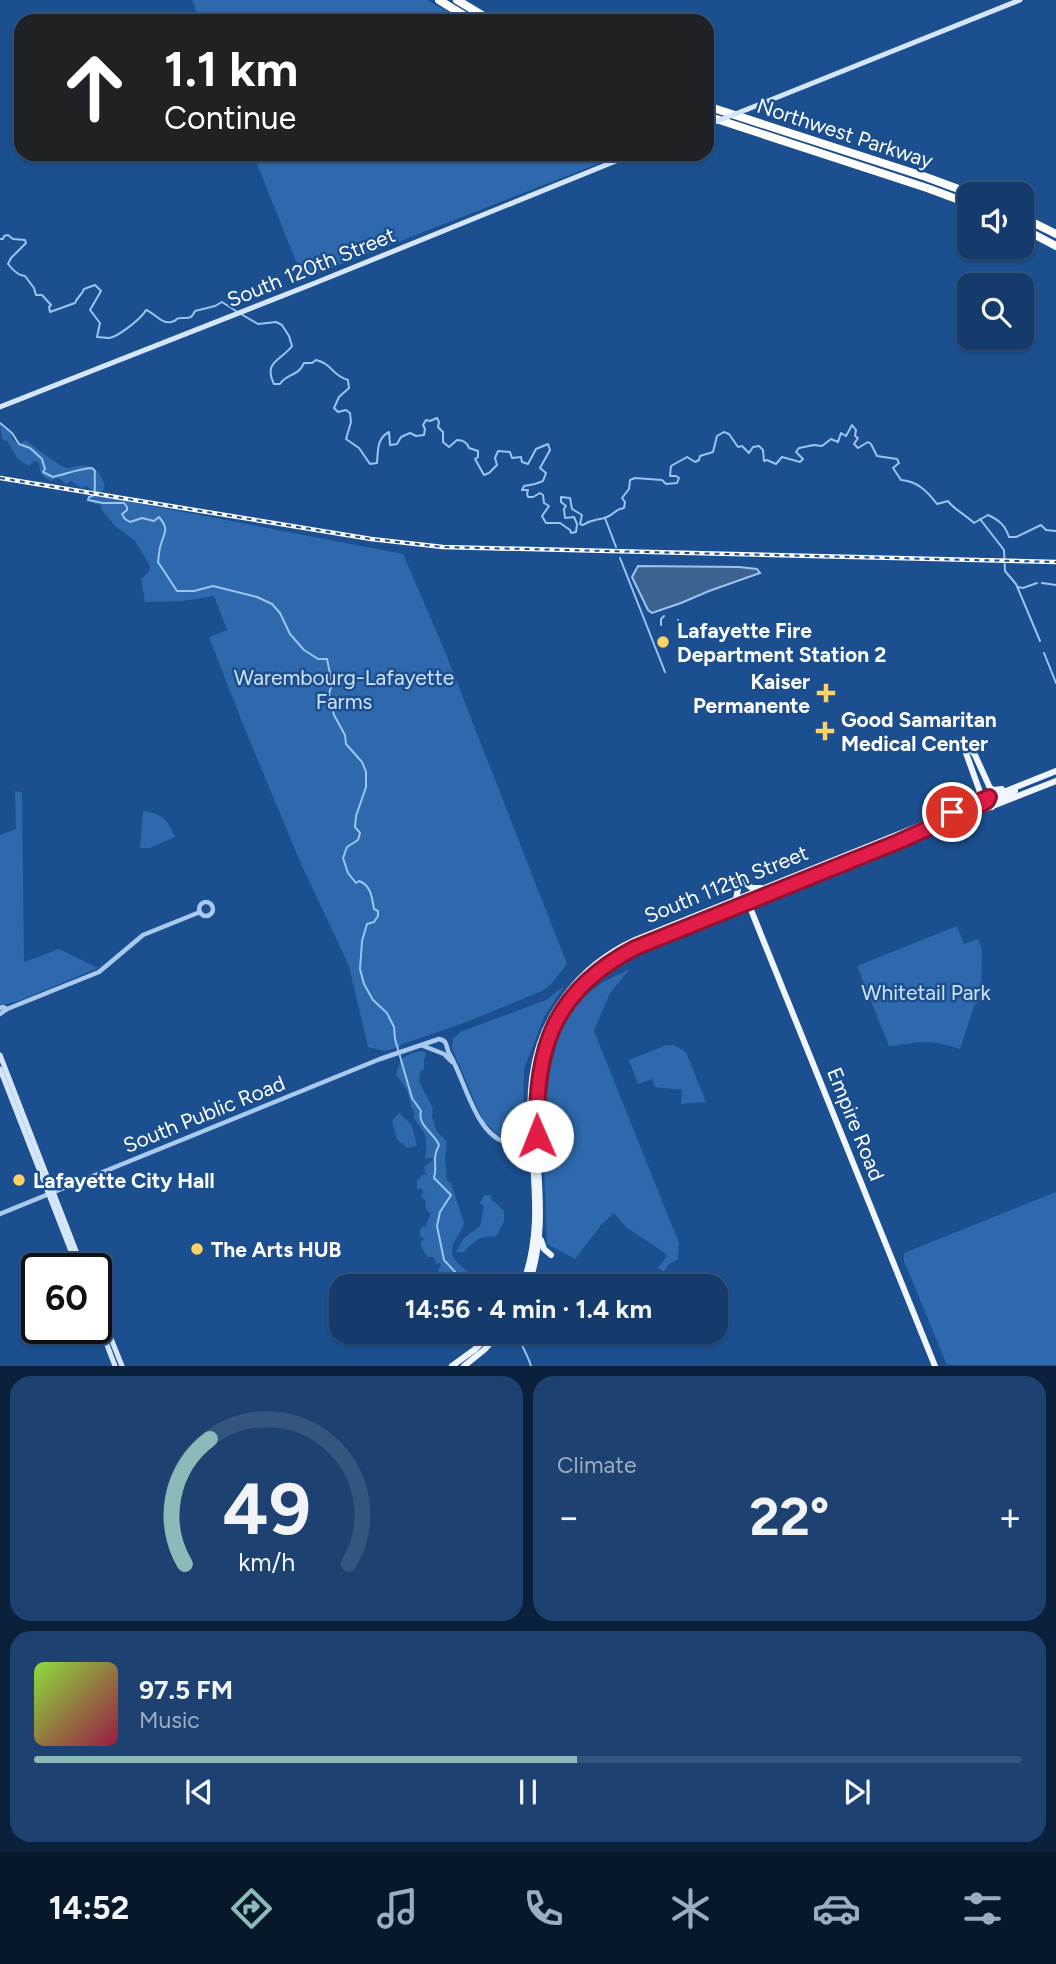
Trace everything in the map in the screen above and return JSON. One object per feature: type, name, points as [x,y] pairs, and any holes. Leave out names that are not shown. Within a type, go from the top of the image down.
[{"type":"highway","points":[[439,0],[462,14]]},
{"type":"highway","points":[[457,0],[480,14]]},
{"type":"highway","name":"Northwest Parkway","points":[[714,108],[957,188]]},
{"type":"highway","name":"Northwest Parkway","points":[[714,118],[957,199]]},
{"type":"highway","points":[[1034,223],[1056,234]]},
{"type":"highway","points":[[1034,234],[1056,246]]},
{"type":"main road","points":[[714,122],[1020,0]]},
{"type":"main road","name":"South 120th Street","points":[[0,407],[616,161]]},
{"type":"main road","points":[[968,806],[980,792],[966,753],[968,746],[990,788],[995,790],[1056,771]]},
{"type":"main road","points":[[992,807],[996,800],[1056,771]]},
{"type":"main road","name":"South 112th Street","points":[[534,1141],[529,1105],[533,1068],[542,1036],[557,1007],[586,972],[624,945],[1056,771]]},
{"type":"main road","name":"South 112th Street","points":[[534,1141],[538,1078],[546,1044],[561,1014],[584,984],[601,968],[635,948],[1056,781]]},
{"type":"main road","points":[[898,842],[982,804],[989,797]]},
{"type":"main road","points":[[736,899],[741,881],[752,888],[763,888]]},
{"type":"main road","name":"Empire Road","points":[[746,895],[935,1366]]},
{"type":"main road","points":[[755,919],[761,898]]},
{"type":"main road","points":[[0,1055],[72,1253]]},
{"type":"main road","points":[[0,1069],[76,1253]]},
{"type":"main road","points":[[511,1143],[524,1136],[527,1131],[529,1105]]},
{"type":"main road","points":[[532,1274],[540,1238],[541,1149],[556,1140],[544,1135],[536,1117]]},
{"type":"main road","points":[[534,1141],[539,1175]]},
{"type":"main road","points":[[527,1274],[536,1230],[534,1141]]},
{"type":"main road","points":[[511,1143],[526,1149],[533,1167]]},
{"type":"main road","points":[[535,1266],[541,1259],[551,1255],[544,1249],[540,1238]]},
{"type":"main road","points":[[112,1341],[122,1366]]},
{"type":"main road","points":[[107,1344],[116,1366]]},
{"type":"main road","points":[[452,1366],[482,1344]]},
{"type":"main road","points":[[464,1366],[485,1344]]},
{"type":"street","points":[[0,1014],[102,970],[144,934],[200,912]]},
{"type":"street","points":[[0,1008],[7,1009]]},
{"type":"street","points":[[433,1049],[435,1041],[443,1039],[447,1043],[484,1128],[495,1137],[511,1143],[534,1141]]},
{"type":"street","name":"South Public Road","points":[[0,1214],[391,1055],[435,1041]]},
{"type":"street","points":[[420,1045],[450,1059],[459,1071]]},
{"type":"street","points":[[442,1054],[447,1048]]},
{"type":"green space","points":[[192,0],[427,0],[452,14],[197,14]]},
{"type":"green space","points":[[256,161],[605,161],[303,279]]},
{"type":"green space","points":[[0,425],[19,445],[25,440],[67,468],[93,468],[99,473],[105,487],[101,493],[87,486],[82,488],[71,481],[66,484],[60,479],[52,481],[46,478],[40,472],[39,462],[34,461],[29,466],[18,459],[7,441],[2,439]]},
{"type":"green space","name":"Warembourg-Lafayette Farms","points":[[95,495],[403,554],[444,649],[567,964],[551,984],[542,991],[400,1047],[384,1051],[368,1047],[349,966],[301,864],[209,637],[227,630],[214,596],[183,601],[145,602],[141,579],[149,572],[150,566],[135,541],[114,525],[101,505],[92,503],[90,497]]},
{"type":"green space","points":[[15,791],[22,792],[24,962],[59,949],[98,968],[0,1006],[0,835],[16,829]]},
{"type":"green space","points":[[143,811],[163,818],[175,837],[150,848],[140,848]]},
{"type":"green space","name":"Whitetail Park","points":[[957,926],[964,944],[978,939],[982,949],[981,1000],[974,1006],[960,1049],[932,1042],[889,1046],[857,966]]},
{"type":"green space","points":[[630,969],[610,993],[594,1031],[679,1243],[678,1259],[668,1265],[664,1272],[658,1268],[666,1254],[626,1227],[614,1213],[575,1259],[547,1244],[541,1088],[548,1050],[571,1006],[603,982]]},
{"type":"green space","points":[[564,986],[544,1017],[524,1069],[523,1121],[516,1134],[499,1136],[483,1121],[452,1048],[453,1039],[460,1032],[546,1000]]},
{"type":"green space","points":[[666,1045],[674,1045],[686,1052],[706,1102],[681,1104],[682,1090],[655,1087],[652,1079],[638,1084],[629,1060]]},
{"type":"green space","points":[[423,1051],[426,1054],[419,1082],[433,1108],[436,1130],[447,1142],[447,1181],[451,1183],[464,1223],[453,1244],[452,1252],[469,1274],[442,1274],[438,1271],[440,1263],[437,1264],[433,1257],[427,1257],[420,1244],[425,1239],[419,1231],[426,1226],[431,1213],[426,1210],[425,1200],[421,1196],[422,1189],[417,1189],[417,1181],[423,1174],[429,1175],[425,1173],[424,1167],[433,1160],[425,1159],[425,1136],[413,1117],[415,1113],[407,1090],[396,1074],[401,1059]]},
{"type":"green space","points":[[399,1113],[412,1125],[417,1146],[407,1148],[397,1139],[392,1121]]},
{"type":"green space","points":[[1056,1192],[1056,1365],[947,1365],[904,1261],[904,1253]]},
{"type":"green space","points":[[484,1195],[491,1195],[492,1201],[504,1211],[504,1221],[496,1237],[481,1238],[464,1252],[456,1252],[464,1238],[480,1226],[484,1207],[480,1203]]},
{"type":"shaded area","points":[[638,566],[739,567],[757,569],[760,573],[652,613],[632,577]]},
{"type":"waterway","points":[[0,239],[8,235],[13,239],[25,240],[26,243],[8,264],[18,274],[25,276],[36,295],[42,295],[51,305],[50,312],[75,303],[84,289],[95,285],[101,291],[90,310],[100,323],[97,337],[109,338],[118,334],[146,310],[167,322],[190,318],[195,311],[222,302],[236,311]]},
{"type":"waterway","points":[[241,314],[258,324],[276,322],[282,325],[289,336],[292,346],[272,366],[274,384],[280,384],[299,371],[304,363],[316,360],[348,380],[349,388],[339,397],[334,408],[338,412],[346,410],[350,413],[351,422],[346,439],[359,448],[370,464],[377,463],[379,445],[389,432],[390,445],[397,444],[401,437],[410,433],[416,436],[424,435],[423,425],[426,420],[437,418],[438,427],[443,432],[443,442],[449,447],[457,440],[463,441],[469,448],[478,451],[478,457],[475,459],[484,475],[497,465],[495,458],[498,451],[510,452],[512,458],[521,457],[522,462],[528,464],[536,449],[548,444],[550,450],[540,468],[546,473],[543,481],[524,486],[522,490],[528,490],[528,497],[540,493],[543,495],[544,503],[549,506],[542,516],[546,523],[560,523],[571,533],[576,532],[577,524],[574,517],[565,518],[566,506],[561,502],[561,497],[570,498],[572,509],[582,515],[580,524],[607,517],[624,508],[625,502],[622,498],[629,489],[630,480],[635,478],[662,480],[666,484],[677,483],[679,478],[670,476],[671,466],[687,457],[695,462],[700,456],[713,452],[717,436],[724,432],[729,434],[738,447],[742,446],[749,453],[753,447],[759,446],[763,450],[764,461],[776,464],[782,457],[800,462],[803,459],[796,452],[799,448],[822,446],[831,439],[838,442],[841,433],[846,436],[852,425],[858,438],[854,444],[858,448],[868,442],[877,456],[897,459],[899,463],[893,468],[901,480],[912,482],[937,504],[948,501],[974,523],[988,515],[1001,523],[1009,537],[1016,537],[1041,525],[1046,530],[1056,531]]},
{"type":"waterway","points":[[0,423],[12,433],[19,444],[30,448],[42,459],[45,469],[43,472],[53,477],[92,468],[95,471],[95,492],[88,500],[124,503],[127,510],[122,514],[130,522],[142,518],[154,521],[159,517],[165,530],[158,562],[177,591],[194,591],[213,586],[257,597],[272,604],[280,613],[290,634],[304,650],[318,659],[327,659],[332,683],[329,694],[334,715],[345,735],[346,744],[362,762],[366,772],[366,787],[356,816],[355,827],[360,833],[358,840],[347,847],[343,858],[348,873],[356,883],[359,881],[368,889],[374,909],[378,911],[374,922],[367,924],[362,941],[360,969],[364,984],[373,1000],[387,1013],[394,1027],[412,1098],[421,1111],[421,1121],[439,1145],[435,1155],[434,1178],[451,1195],[440,1212],[437,1226],[444,1260],[457,1274]]},
{"type":"waterway","points":[[605,518],[616,547]]},
{"type":"waterway","points":[[980,519],[1004,550],[1005,571],[1016,584],[1040,641]]},
{"type":"waterway","points":[[620,558],[665,672]]},
{"type":"waterway","points":[[1018,587],[1037,583]]},
{"type":"waterway","points":[[1042,583],[1056,585]]},
{"type":"waterway","points":[[661,625],[664,616]]},
{"type":"waterway","points":[[678,620],[679,626]]},
{"type":"waterway","points":[[1044,653],[1056,683]]},
{"type":"waterway","points":[[521,1344],[531,1366]]},
{"type":"railway","points":[[0,478],[371,539],[443,547],[1056,562]]},
{"type":"place","name":"Lafayette Fire Department Station 2","points":[[663,642]]},
{"type":"place","name":"Kaiser Permanente","points":[[826,693]]},
{"type":"place","name":"Good Samaritan Medical Center","points":[[825,731]]},
{"type":"place","name":"Lafayette City Hall","points":[[19,1180]]},
{"type":"place","name":"The Arts HUB","points":[[197,1249]]},
{"type":"route","points":[[537,1136],[536,1091],[546,1044],[572,997],[601,968],[635,948],[898,842],[982,804],[989,797],[952,812]]}]
